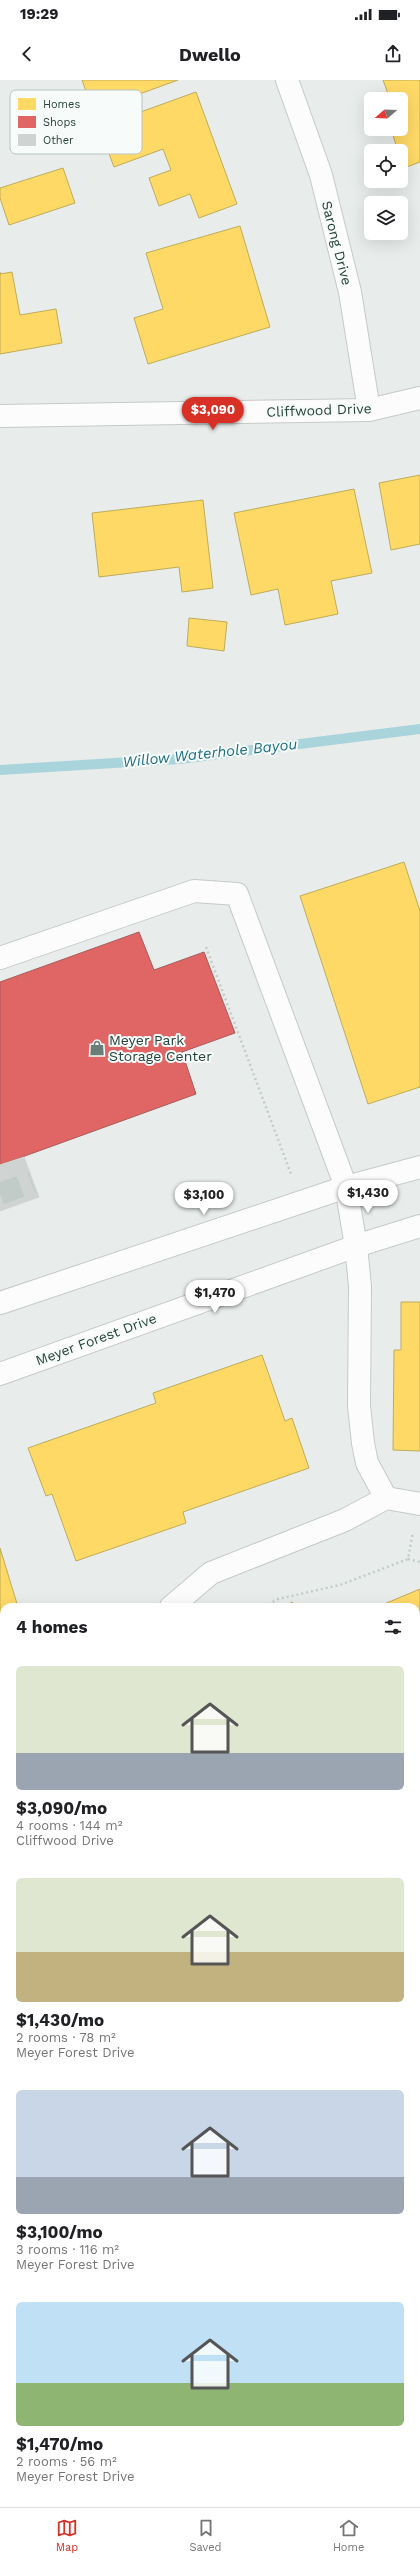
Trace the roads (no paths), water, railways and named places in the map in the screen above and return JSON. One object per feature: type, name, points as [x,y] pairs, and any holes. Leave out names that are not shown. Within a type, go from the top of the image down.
[{"type":"street","name":"Sarong Drive","points":[[287,80],[321,175],[350,292],[369,410]]},
{"type":"street","name":"Cliffwood Drive","points":[[0,416],[369,410],[420,398]]},
{"type":"street","points":[[0,958],[194,891],[237,894],[346,1187],[356,1246],[360,1286],[359,1406],[363,1443],[367,1463],[386,1498]]},
{"type":"street","points":[[0,1303],[346,1187],[420,1167]]},
{"type":"street","name":"Meyer Forest Drive","points":[[0,1374],[356,1246],[420,1226]]},
{"type":"street","points":[[176,1603],[210,1573],[345,1520],[386,1498],[419,1504]]},
{"type":"waterway","name":"Willow Waterhole Bayou","points":[[0,770],[180,759],[420,729]]},
{"type":"tunnel","points":[[0,1194],[32,1182]]},
{"type":"place","name":"Meyer Park Storage Center","points":[[97,1048]]}]
